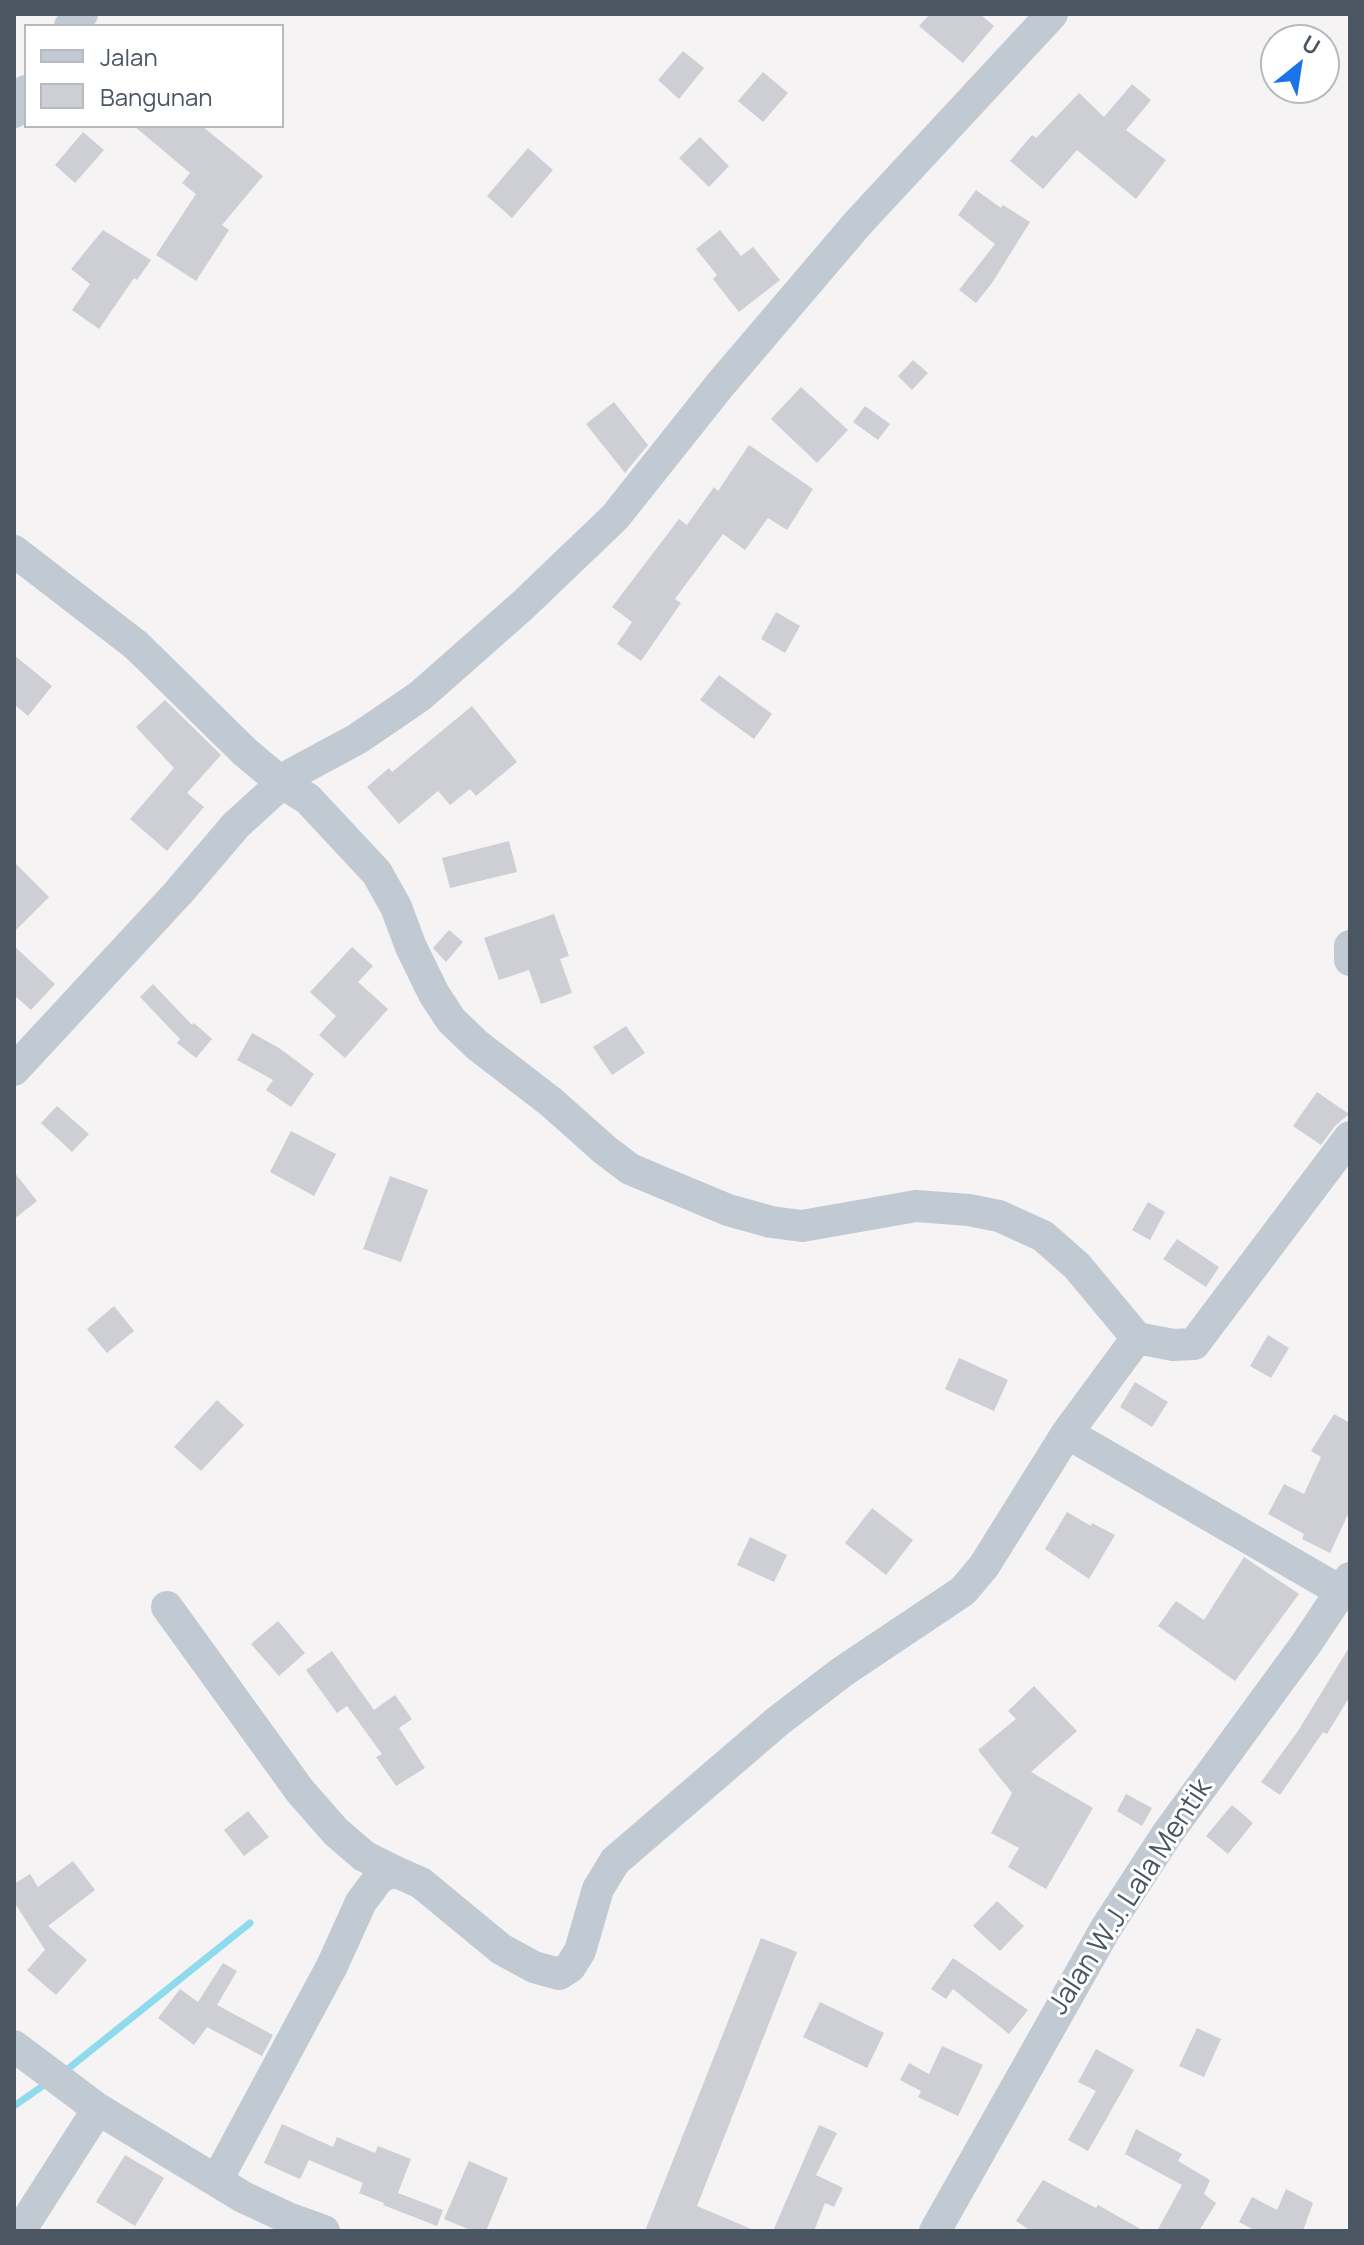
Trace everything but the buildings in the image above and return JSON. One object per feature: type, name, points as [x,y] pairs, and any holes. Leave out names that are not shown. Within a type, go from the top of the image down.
[{"type":"street","points":[[14,1070],[178,893],[236,825],[292,774],[357,739],[420,696],[522,606],[615,517],[720,385],[858,223],[1052,14]]},
{"type":"street","points":[[14,112],[24,94]]},
{"type":"street","points":[[14,551],[136,645],[245,752],[282,783],[308,799],[377,873],[396,907],[434,994],[451,1020],[477,1045],[630,1169],[728,1210],[771,1222],[802,1226],[916,1206],[999,1216],[1043,1236],[1077,1266],[1137,1338],[1173,1345],[1194,1344],[1350,1137]]},
{"type":"street","points":[[1350,946],[1350,960]]},
{"type":"street","points":[[167,1607],[300,1791],[336,1832],[364,1856],[421,1883],[501,1949],[534,1967],[559,1974],[570,1967],[580,1951],[598,1889],[615,1861],[778,1721],[842,1672],[963,1591],[984,1566],[1067,1433],[1137,1338]]},
{"type":"street","points":[[1067,1433],[1346,1585]]},
{"type":"street","name":"Jalan W.J. Lala Mentik","points":[[935,2231],[1106,1928],[1167,1834],[1346,1585]]},
{"type":"street","points":[[217,2180],[332,1966],[361,1902],[379,1878],[394,1871]]},
{"type":"street","points":[[14,2046],[88,2101],[217,2180],[288,2218],[324,2231]]},
{"type":"street","points":[[20,2231],[88,2101]]},
{"type":"waterway","points":[[64,2072],[250,1923]]},
{"type":"waterway","points":[[14,2106],[47,2083]]}]
